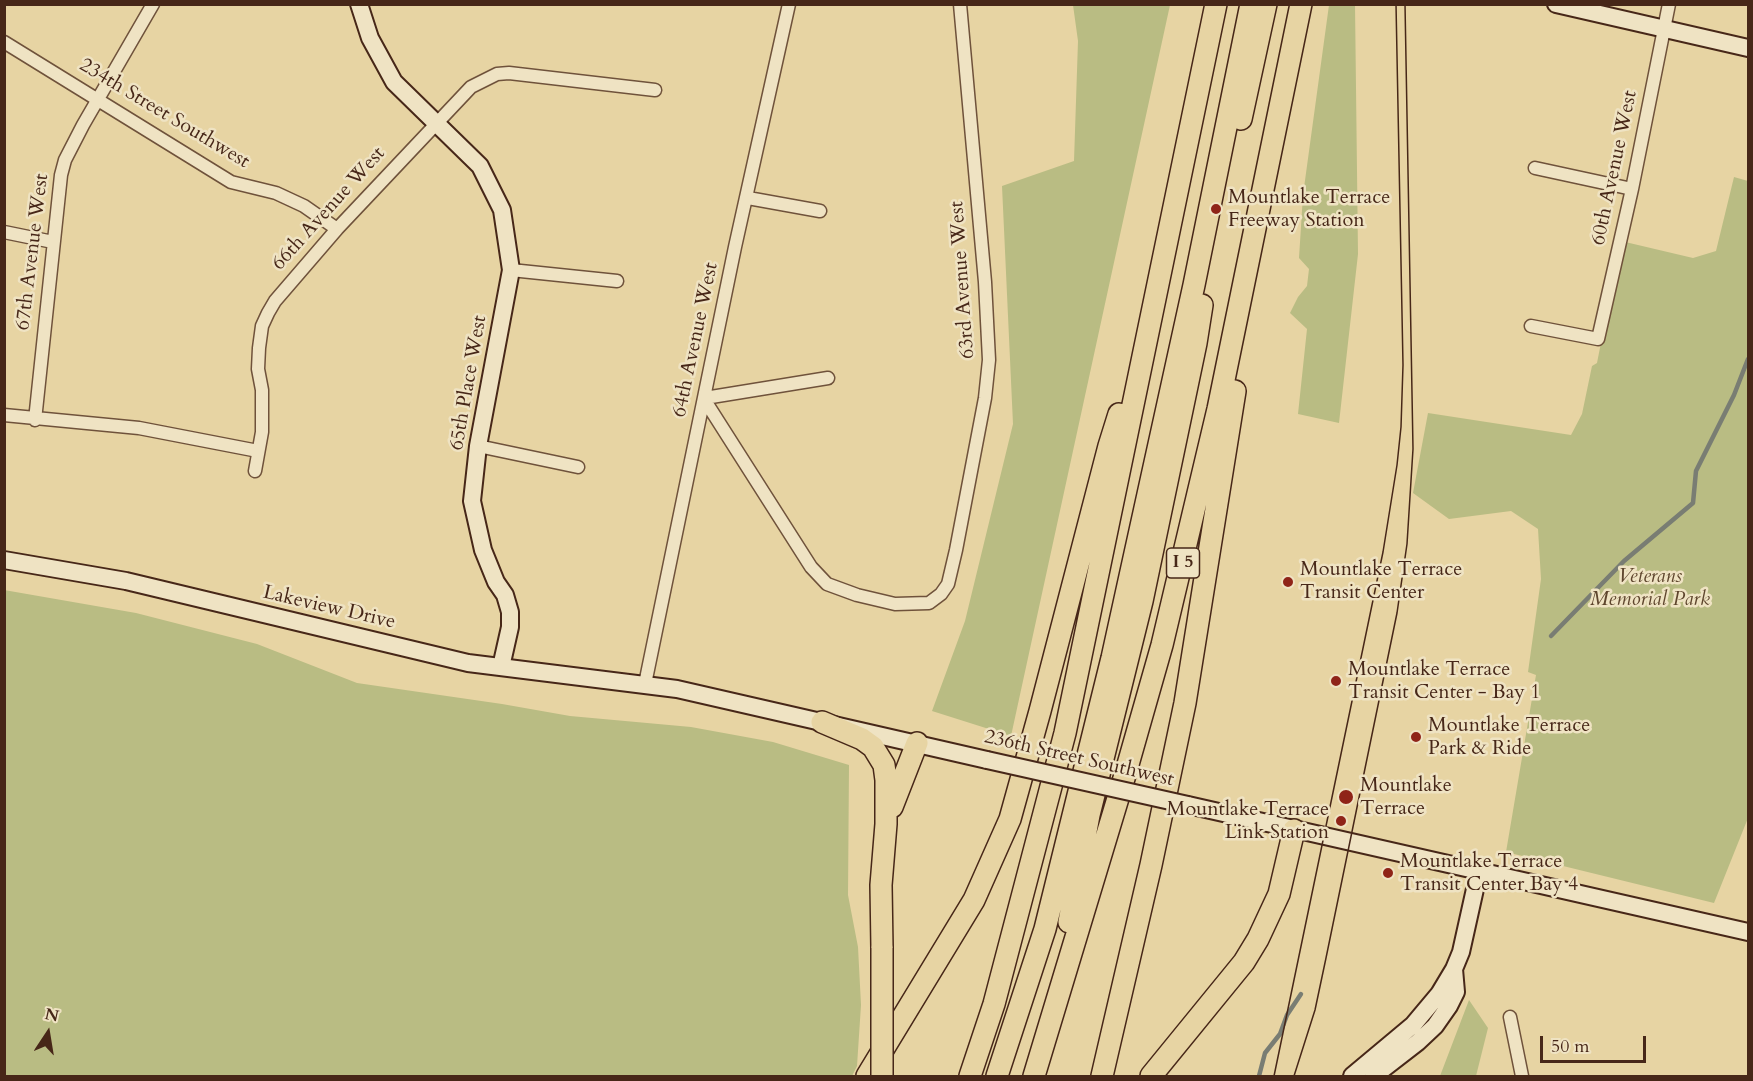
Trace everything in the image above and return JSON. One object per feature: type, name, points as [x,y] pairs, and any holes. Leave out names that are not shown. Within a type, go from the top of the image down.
[{"type":"highway","points":[[970,1077],[994,1004],[1065,732],[1216,4]]},
{"type":"highway","points":[[997,1077],[1045,929],[1112,658],[1194,285],[1251,4]]},
{"type":"highway","points":[[1051,1026],[1089,815],[1142,601],[1196,343],[1233,147],[1266,4]]},
{"type":"highway","name":"I 5","points":[[1035,1077],[1145,708],[1173,601],[1218,409],[1301,4]]},
{"type":"highway","points":[[1102,1077],[1151,865],[1185,703],[1283,92]]},
{"type":"highway","points":[[867,1077],[974,900],[1010,819],[1035,732],[1109,446],[1151,317]]},
{"type":"highway","points":[[822,722],[862,739],[873,747],[884,765],[886,824],[881,885],[882,1077]]},
{"type":"highway","points":[[886,824],[916,743]]},
{"type":"highway","points":[[1154,1073],[1244,962],[1258,939],[1279,894],[1294,830]]},
{"type":"street","name":"67th Avenue West","points":[[35,420],[59,184],[65,160],[153,4]]},
{"type":"street","points":[[359,4],[370,38],[394,82],[436,124]]},
{"type":"street","name":"64th Avenue West","points":[[645,684],[735,247],[748,198],[789,4]]},
{"type":"street","name":"63rd Avenue West","points":[[705,399],[778,517],[812,567],[827,584],[857,595],[895,604],[929,603],[941,594],[948,584],[956,550],[985,398],[989,360],[985,282],[960,4]]},
{"type":"street","points":[[1556,4],[1749,48]]},
{"type":"street","name":"60th Avenue West","points":[[1531,326],[1598,339],[1632,189],[1669,4]]},
{"type":"street","name":"234th Street Southwest","points":[[4,42],[100,99],[231,182],[276,193],[304,206],[337,229]]},
{"type":"street","name":"66th Avenue West","points":[[255,471],[263,412],[258,359],[262,326],[275,301],[337,229],[471,87],[497,74],[521,74],[655,90]]},
{"type":"street","name":"65th Place West","points":[[436,124],[480,166],[502,210],[511,270],[478,446],[472,501],[483,550],[496,582],[505,595],[510,612],[510,627],[501,667]]},
{"type":"street","points":[[1535,168],[1632,189]]},
{"type":"street","points":[[748,198],[820,211]]},
{"type":"street","points":[[4,232],[53,242]]},
{"type":"street","points":[[511,270],[617,280]]},
{"type":"street","points":[[705,399],[828,378]]},
{"type":"street","points":[[4,416],[139,428],[258,451]]},
{"type":"street","points":[[478,446],[578,467]]},
{"type":"street","name":"Lakeview Drive","points":[[4,560],[126,581],[468,663],[645,684]]},
{"type":"street","name":"236th Street Southwest","points":[[645,684],[677,689],[1749,932]]},
{"type":"street","points":[[1352,1077],[1425,1013],[1454,969],[1461,952],[1479,871]]},
{"type":"street","points":[[1374,1077],[1435,1026],[1456,992],[1454,969]]},
{"type":"street","points":[[1510,1017],[1522,1077]]},
{"type":"green space","points":[[1073,5],[1170,5],[1011,736],[932,711],[965,621],[1013,424],[1002,186],[1074,161],[1078,41]]},
{"type":"green space","points":[[1329,5],[1355,5],[1358,254],[1339,423],[1298,414],[1307,329],[1290,313],[1307,286],[1309,269],[1299,258],[1303,195]]},
{"type":"green space","name":"Veterans Memorial Park","points":[[1734,177],[1748,181],[1748,818],[1714,903],[1506,852],[1536,675],[1528,672],[1541,579],[1538,529],[1511,511],[1449,519],[1413,493],[1428,413],[1571,435],[1582,414],[1592,366],[1597,363],[1621,241],[1693,258],[1716,251]]},
{"type":"green space","points":[[4,590],[136,613],[257,644],[357,683],[570,716],[691,727],[773,742],[849,765],[848,895],[858,947],[861,1005],[857,1066],[852,1076],[5,1076]]},
{"type":"green space","points":[[1469,1000],[1488,1028],[1476,1076],[1440,1076]]},
{"type":"waterway","points":[[1551,636],[1624,561],[1693,503],[1696,471],[1734,395],[1748,359]]},
{"type":"waterway","points":[[1259,1076],[1265,1053],[1280,1034],[1287,1015],[1301,994]]},
{"type":"tram line","points":[[1274,1076],[1383,552],[1397,465],[1403,365],[1396,4]]},
{"type":"tram line","points":[[1294,1076],[1315,1010],[1397,613],[1407,544],[1413,449],[1405,4]]},
{"type":"place","name":"Mountlake Terrace Freeway Station","points":[[1216,209]]},
{"type":"place","name":"Mountlake Terrace Transit Center","points":[[1288,582]]},
{"type":"place","name":"Mountlake Terrace Transit Center - Bay 1","points":[[1336,681]]},
{"type":"place","name":"Mountlake Terrace Park & Ride","points":[[1416,737]]},
{"type":"place","name":"Mountlake Terrace","points":[[1346,797]]},
{"type":"place","name":"Mountlake Terrace Link Station","points":[[1341,821]]},
{"type":"place","name":"Mountlake Terrace Transit Center Bay 4","points":[[1388,873]]}]
